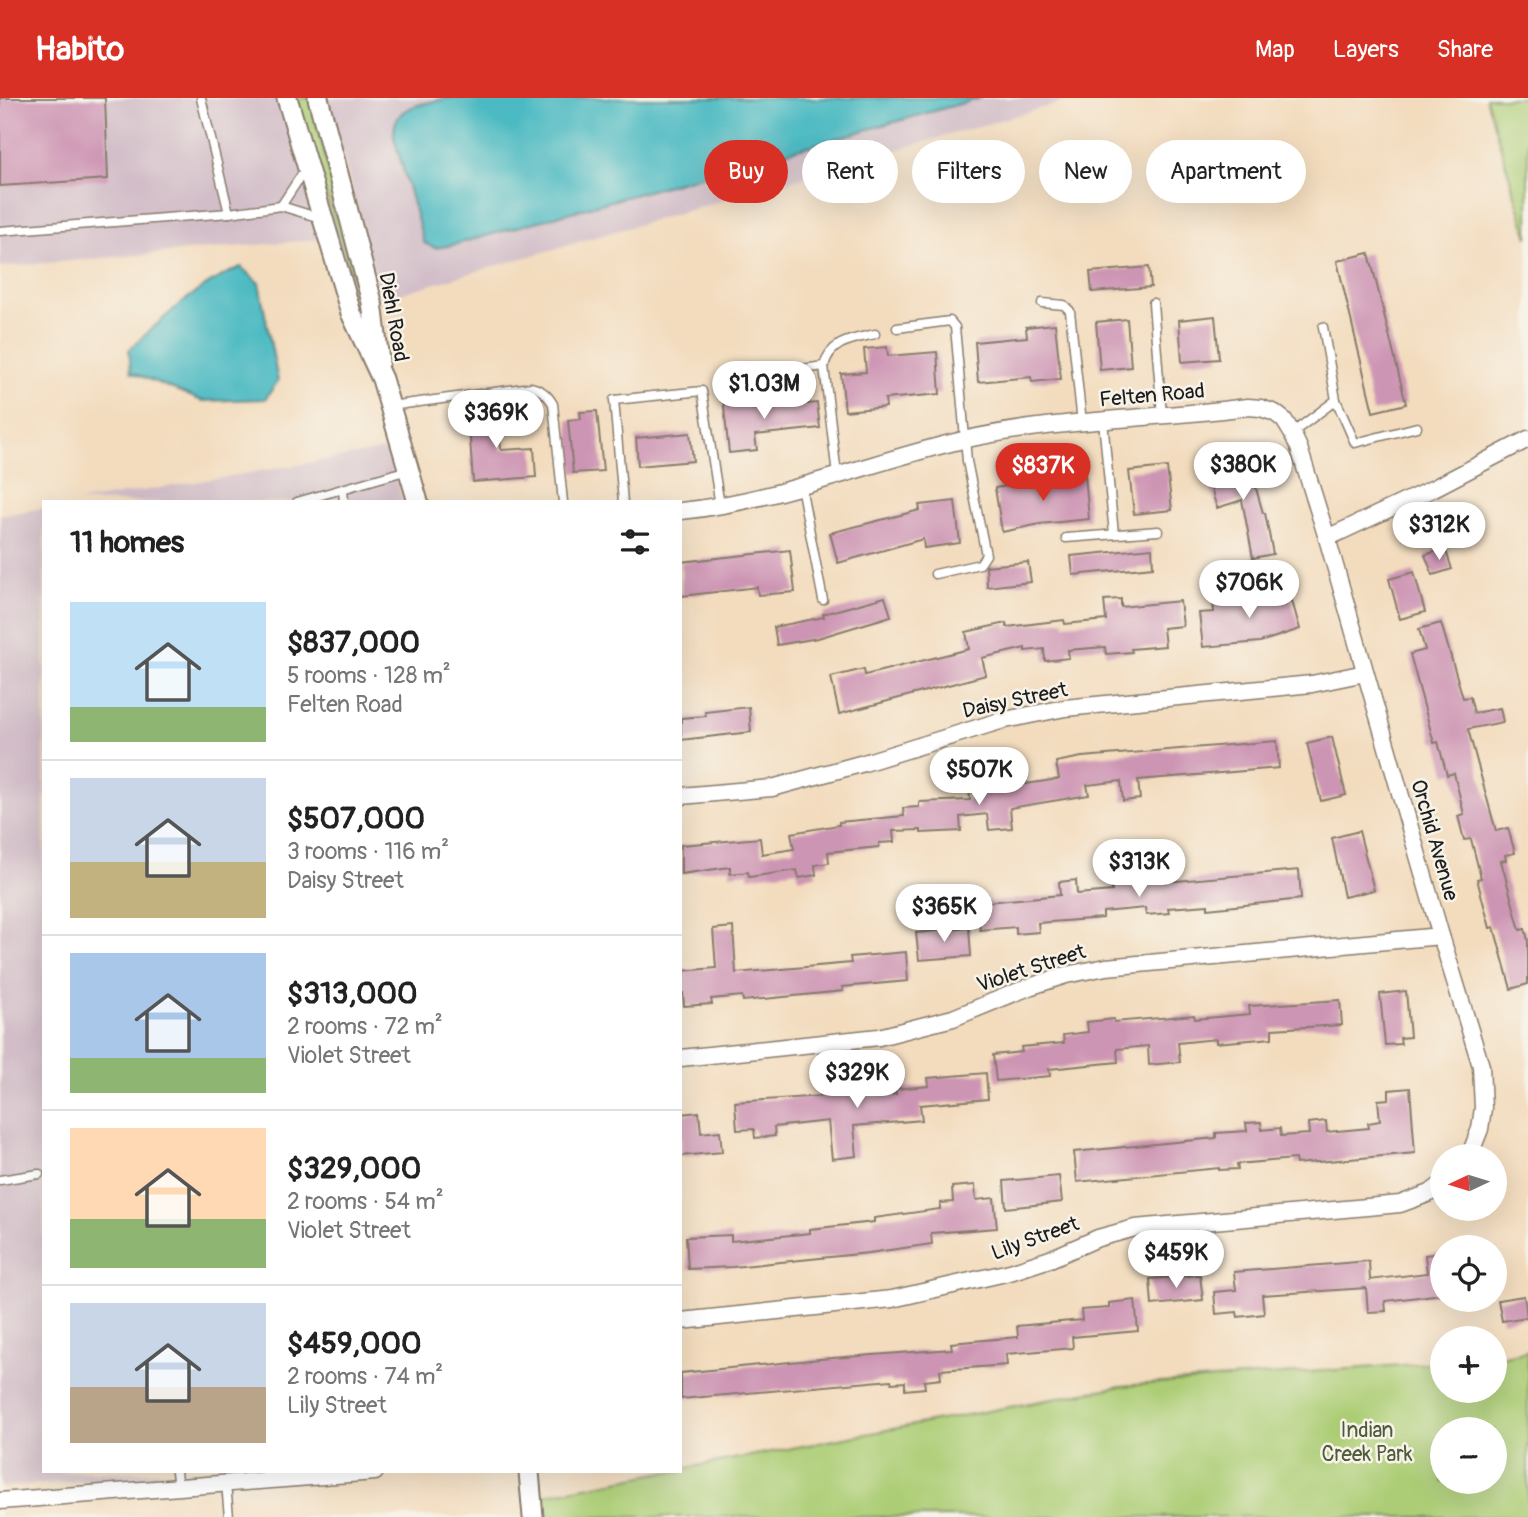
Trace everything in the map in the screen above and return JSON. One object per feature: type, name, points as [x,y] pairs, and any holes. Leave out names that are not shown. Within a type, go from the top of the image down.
[{"type":"street","name":"Diehl Road","points":[[287,98],[351,313],[382,379]]},
{"type":"street","name":"Diehl Road","points":[[318,98],[372,302],[382,379]]},
{"type":"street","points":[[382,379],[417,500]]},
{"type":"street","name":"Felten Road","points":[[682,510],[752,500],[965,440],[1082,423],[1248,407],[1275,413],[1284,420],[1292,433],[1299,447],[1327,537]]},
{"type":"street","points":[[1327,537],[1434,488],[1528,439]]},
{"type":"street","name":"Orchid Avenue","points":[[1327,537],[1481,1066],[1483,1108],[1480,1129],[1474,1144]]},
{"type":"street","name":"Daisy Street","points":[[682,796],[772,788],[1000,721],[1065,708],[1312,684],[1365,673]]},
{"type":"street","name":"Violet Street","points":[[682,1058],[879,1037],[953,1018],[1029,986],[1107,967],[1441,936]]},
{"type":"street","name":"Lily Street","points":[[682,1321],[892,1299],[1010,1272],[1050,1259],[1098,1238],[1135,1228],[1400,1204],[1430,1193]]},
{"type":"street","points":[[0,1501],[177,1479],[226,1483],[338,1473]]},
{"type":"street","points":[[529,1473],[533,1517]]},
{"type":"lane","points":[[201,98],[229,213]]},
{"type":"lane","points":[[281,206],[307,167]]},
{"type":"lane","points":[[0,230],[229,213],[281,206],[323,219]]},
{"type":"lane","points":[[1042,303],[1064,305],[1070,311],[1082,423]]},
{"type":"lane","points":[[1153,303],[1162,416]]},
{"type":"lane","points":[[897,328],[950,321],[953,323],[958,355],[967,461],[986,555],[980,564],[935,574]]},
{"type":"lane","points":[[1323,327],[1336,400],[1355,443],[1418,427]]},
{"type":"lane","points":[[837,475],[824,366],[826,356],[845,341],[876,334]]},
{"type":"lane","points":[[767,374],[824,366]]},
{"type":"lane","points":[[390,406],[531,387],[540,390],[548,396],[552,404],[563,500]]},
{"type":"lane","points":[[623,500],[614,400],[702,391],[720,506]]},
{"type":"lane","points":[[1292,433],[1336,400]]},
{"type":"lane","points":[[1103,421],[1114,534]]},
{"type":"lane","points":[[308,500],[409,469]]},
{"type":"lane","points":[[802,486],[823,600]]},
{"type":"lane","points":[[343,489],[344,500]]},
{"type":"lane","points":[[1066,538],[1158,531]]},
{"type":"lane","points":[[0,1180],[39,1174]]},
{"type":"lane","points":[[226,1483],[229,1517]]},
{"type":"shaded area","points":[[0,98],[279,98],[323,239],[0,267]]},
{"type":"shaded area","points":[[328,98],[1077,98],[932,140],[912,140],[912,146],[898,150],[898,140],[802,140],[802,177],[788,181],[788,140],[704,140],[704,203],[713,203],[381,299]]},
{"type":"shaded area","points":[[385,450],[403,500],[89,500]]},
{"type":"shaded area","points":[[42,508],[42,1473],[202,1473],[0,1487],[0,515]]},
{"type":"green space","points":[[296,98],[310,98],[363,305],[360,304]]},
{"type":"green space","points":[[1486,98],[1528,98],[1528,238]]},
{"type":"green space","name":"Indian Creek Park","points":[[1528,1351],[1528,1517],[545,1517],[543,1495],[659,1473],[682,1473],[682,1469],[1121,1386],[1430,1363],[1430,1403],[1507,1403],[1507,1355]]},
{"type":"water","points":[[447,98],[981,98],[830,140],[802,140],[802,148],[788,152],[788,140],[704,140],[704,175],[435,248],[424,243],[394,137],[398,118],[403,112],[418,105]]},
{"type":"water","points":[[241,267],[259,283],[278,381],[265,399],[202,401],[131,372],[129,350],[195,293]]},
{"type":"building","points":[[0,98],[105,98],[108,179],[0,186]]},
{"type":"building","points":[[1369,253],[1406,404],[1373,412],[1337,261]]},
{"type":"building","points":[[1149,267],[1151,287],[1092,292],[1090,272]]},
{"type":"building","points":[[1215,316],[1219,359],[1182,362],[1179,320]]},
{"type":"building","points":[[1127,319],[1131,367],[1100,370],[1096,322]]},
{"type":"building","points":[[1055,324],[1061,379],[1032,382],[1031,377],[978,382],[975,342],[1027,337],[1026,327]]},
{"type":"building","points":[[887,347],[888,356],[937,352],[940,394],[885,399],[886,407],[845,411],[841,374],[866,372],[864,349]]},
{"type":"building","points":[[751,395],[753,409],[817,403],[820,428],[755,435],[757,450],[729,453],[723,398]]},
{"type":"building","points":[[498,407],[501,450],[534,448],[536,477],[473,482],[468,409]]},
{"type":"building","points":[[597,411],[603,471],[573,473],[568,420],[581,419],[580,412]]},
{"type":"building","points":[[690,433],[693,461],[638,466],[636,438]]},
{"type":"building","points":[[1248,460],[1265,513],[1273,554],[1253,558],[1242,500],[1217,508],[1206,472]]},
{"type":"building","points":[[1167,467],[1172,510],[1134,514],[1129,471]]},
{"type":"building","points":[[1085,475],[1089,519],[1040,524],[1002,532],[995,488]]},
{"type":"building","points":[[955,501],[960,543],[924,548],[923,539],[838,563],[830,533],[920,510],[919,505]]},
{"type":"building","points":[[1152,548],[1153,567],[1073,575],[1071,556]]},
{"type":"building","points":[[1445,548],[1452,569],[1433,575],[1425,555]]},
{"type":"building","points":[[790,550],[795,592],[758,595],[757,587],[682,596],[682,562]]},
{"type":"building","points":[[1028,562],[1031,582],[987,587],[986,566]]},
{"type":"building","points":[[1414,572],[1425,612],[1400,619],[1389,579]]},
{"type":"building","points":[[1288,587],[1300,629],[1260,642],[1203,647],[1199,613],[1214,612],[1213,601],[1238,599],[1239,603]]},
{"type":"building","points":[[885,597],[891,616],[818,638],[777,645],[774,627],[824,617],[823,614]]},
{"type":"building","points":[[1121,599],[1121,607],[1180,601],[1183,626],[1163,628],[1165,646],[1131,649],[1132,652],[1106,654],[1105,647],[1068,650],[1069,658],[1045,661],[1044,649],[1025,651],[1025,648],[982,658],[986,675],[839,714],[831,677],[864,669],[865,675],[969,649],[966,632],[1006,623],[1007,627],[1064,620],[1065,624],[1106,620],[1104,600]]},
{"type":"building","points":[[1441,623],[1463,698],[1470,697],[1474,713],[1500,708],[1503,722],[1468,729],[1496,831],[1508,828],[1515,853],[1505,855],[1506,860],[1501,861],[1520,930],[1525,929],[1528,940],[1528,984],[1511,989],[1494,927],[1490,928],[1477,879],[1481,878],[1471,839],[1464,840],[1458,816],[1464,814],[1454,773],[1447,775],[1438,742],[1434,743],[1410,654],[1425,650],[1419,629]]},
{"type":"building","points":[[749,707],[751,732],[682,740],[682,718],[706,716],[705,712]]},
{"type":"building","points":[[1332,737],[1346,795],[1321,801],[1307,743]]},
{"type":"building","points":[[1277,741],[1279,768],[1138,780],[1140,799],[1123,801],[1121,781],[1087,785],[1089,795],[1010,808],[1012,828],[989,830],[987,814],[960,817],[961,831],[893,831],[894,842],[879,843],[879,847],[828,852],[829,863],[815,865],[816,875],[799,878],[797,870],[749,877],[748,872],[730,874],[730,867],[682,874],[682,845],[760,838],[762,854],[794,849],[791,833],[839,825],[839,822],[904,816],[903,808],[919,807],[919,802],[970,800],[969,786],[1026,780],[1026,784],[1059,779],[1056,762],[1082,757]]},
{"type":"building","points":[[1359,831],[1374,890],[1344,897],[1332,838]]},
{"type":"building","points":[[1299,870],[1301,899],[1208,909],[1208,905],[1168,908],[1169,913],[1146,915],[1145,908],[1103,912],[1103,918],[1038,923],[1039,932],[1016,934],[1016,927],[980,930],[978,903],[1060,895],[1059,882],[1076,880],[1077,894],[1112,891],[1112,883],[1166,878],[1166,882]]},
{"type":"building","points":[[733,927],[736,973],[851,963],[850,957],[906,952],[908,981],[842,987],[843,991],[743,1001],[742,996],[711,999],[712,1004],[684,1006],[682,971],[716,968],[713,929]]},
{"type":"building","points":[[969,928],[971,956],[919,960],[916,933]]},
{"type":"building","points":[[1406,991],[1410,1037],[1400,1038],[1401,1044],[1385,1045],[1380,994]]},
{"type":"building","points":[[1340,1000],[1342,1025],[1272,1029],[1272,1038],[1178,1043],[1180,1062],[1149,1065],[1148,1046],[1117,1049],[1118,1062],[1049,1069],[1050,1076],[996,1081],[993,1055],[1022,1052],[1021,1047],[1064,1043],[1063,1035],[1088,1032],[1087,1022],[1194,1015],[1195,1019],[1250,1014],[1249,1006]]},
{"type":"building","points":[[986,1073],[988,1099],[920,1105],[922,1120],[854,1126],[857,1156],[832,1159],[828,1121],[774,1127],[775,1136],[755,1138],[754,1129],[737,1130],[735,1102],[851,1094],[852,1098],[896,1094],[895,1089],[929,1086],[928,1078]]},
{"type":"building","points":[[1410,1088],[1415,1153],[1296,1164],[1295,1159],[1237,1164],[1238,1169],[1219,1168],[1077,1182],[1074,1152],[1216,1138],[1216,1133],[1247,1131],[1246,1123],[1261,1122],[1262,1130],[1280,1128],[1281,1136],[1309,1134],[1308,1123],[1326,1121],[1327,1132],[1369,1128],[1368,1123],[1380,1121],[1378,1100],[1389,1099],[1389,1090]]},
{"type":"building","points":[[699,1112],[701,1133],[720,1131],[722,1152],[682,1156],[682,1114]]},
{"type":"building","points":[[1059,1176],[1062,1202],[1006,1208],[1004,1181]]},
{"type":"building","points":[[975,1185],[976,1200],[994,1198],[997,1228],[931,1233],[932,1244],[869,1253],[688,1269],[686,1237],[731,1235],[731,1241],[810,1233],[810,1229],[874,1222],[874,1218],[940,1209],[940,1203],[953,1202],[952,1187]]},
{"type":"building","points":[[1430,1254],[1430,1295],[1385,1301],[1386,1311],[1368,1312],[1366,1288],[1262,1295],[1264,1314],[1238,1317],[1237,1312],[1216,1314],[1214,1292],[1236,1290],[1234,1272],[1369,1261],[1370,1280],[1427,1273],[1425,1255]]},
{"type":"building","points":[[1200,1275],[1203,1300],[1152,1305],[1150,1279]]},
{"type":"building","points":[[1524,1296],[1527,1317],[1502,1321],[1500,1312],[1507,1312],[1507,1299]]},
{"type":"building","points":[[1135,1300],[1138,1331],[1072,1337],[1073,1348],[1006,1354],[1007,1365],[940,1370],[941,1379],[924,1381],[925,1388],[905,1390],[905,1382],[892,1383],[891,1380],[682,1399],[682,1373],[952,1349],[951,1343],[1018,1337],[1017,1326],[1082,1320],[1081,1310],[1109,1308],[1109,1303]]}]
